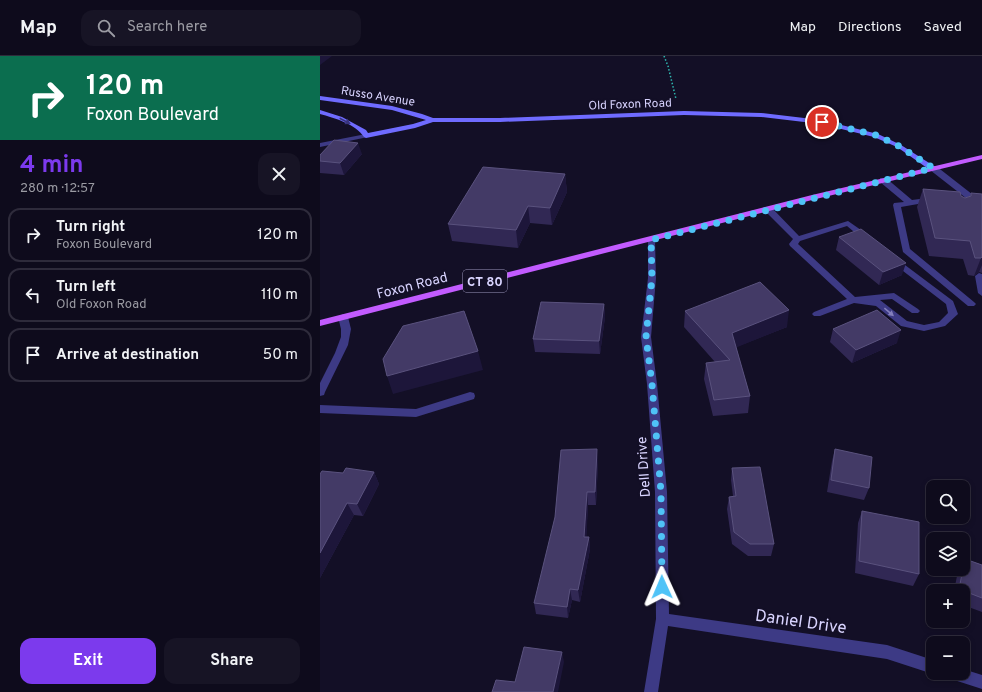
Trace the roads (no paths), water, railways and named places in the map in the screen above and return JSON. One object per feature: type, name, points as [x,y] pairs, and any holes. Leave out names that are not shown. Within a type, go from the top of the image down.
[{"type":"main road","name":"CT 80","points":[[651,240],[883,180],[982,157]]},
{"type":"main road","name":"Foxon Road","points":[[320,323],[651,240]]},
{"type":"street","name":"Russo Avenue","points":[[320,98],[419,113],[432,120]]},
{"type":"street","name":"Russo Avenue","points":[[320,112],[340,118],[364,131],[366,136]]},
{"type":"street","name":"Old Foxon Road","points":[[320,145],[409,127],[432,120],[500,120],[684,113],[731,114],[774,116],[822,122],[858,130],[876,135],[899,146],[933,168]]},
{"type":"street","points":[[933,168],[971,201]]},
{"type":"street","points":[[883,180],[909,202]]},
{"type":"street","points":[[940,197],[897,205],[906,250],[971,304]]},
{"type":"street","points":[[768,209],[797,239]]},
{"type":"street","points":[[848,223],[950,303],[953,314],[942,324],[924,328],[904,324],[879,304],[853,300],[793,244],[797,239],[848,223]]},
{"type":"street","name":"Dell Drive","points":[[651,240],[652,278],[646,337],[652,384],[661,492],[663,619],[651,692]]},
{"type":"street","points":[[978,276],[982,293]]},
{"type":"street","points":[[818,314],[853,300],[894,296],[915,311]]},
{"type":"street","points":[[320,392],[342,348],[346,329],[343,317]]},
{"type":"street","points":[[320,409],[416,413],[470,396]]},
{"type":"street","name":"Daniel Drive","points":[[663,619],[887,652],[926,665]]},
{"type":"street","points":[[970,678],[982,682]]}]
